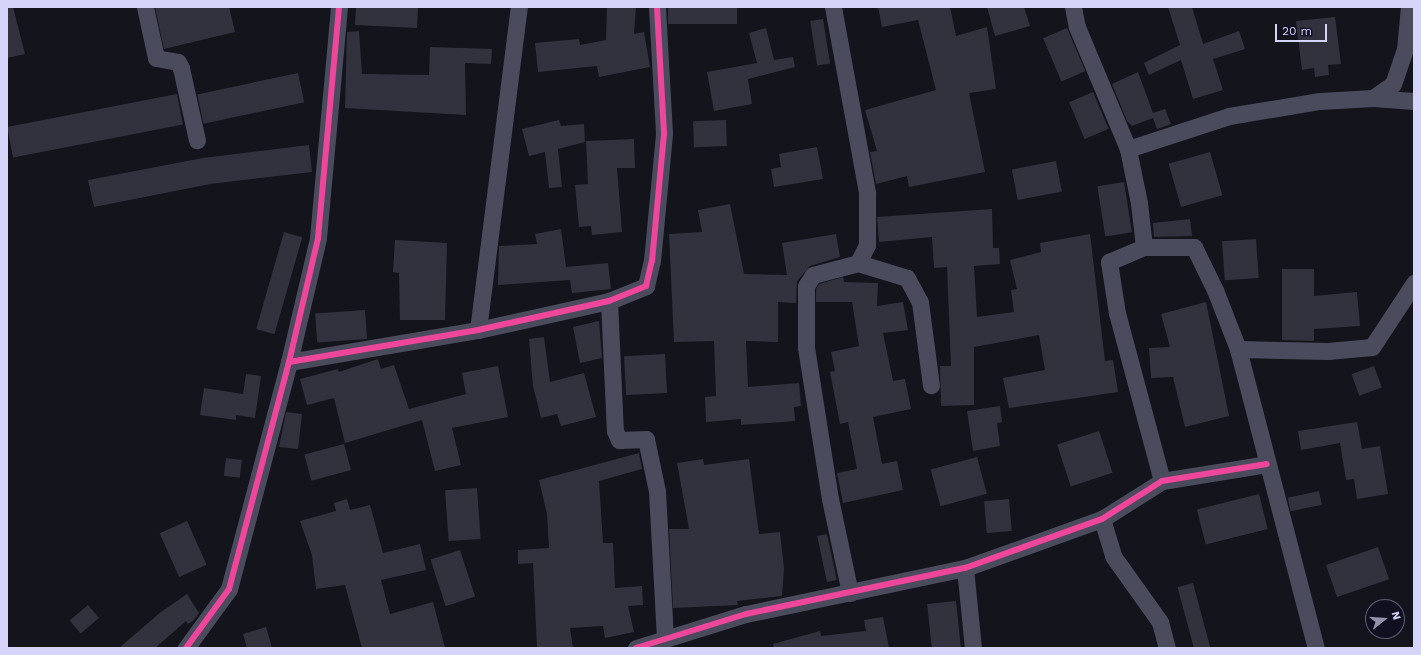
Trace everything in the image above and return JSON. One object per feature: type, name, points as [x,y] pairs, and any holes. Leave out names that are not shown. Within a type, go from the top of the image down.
[{"type":"street","points":[[145,7],[156,58],[178,62],[181,68],[197,140]]},
{"type":"street","points":[[186,648],[229,589],[289,362],[318,238],[339,7]]},
{"type":"street","points":[[478,330],[519,7]]},
{"type":"street","points":[[289,362],[478,330],[609,302],[646,286],[652,261],[664,133],[658,7]]},
{"type":"street","points":[[833,7],[867,193],[867,245],[858,263]]},
{"type":"street","points":[[1073,7],[1077,27],[1128,149],[1144,246]]},
{"type":"street","points":[[1373,98],[1393,84],[1405,49],[1410,7]]},
{"type":"street","points":[[1128,149],[1229,116],[1320,101],[1373,98],[1414,102]]},
{"type":"street","points":[[1162,481],[1117,312],[1109,262],[1144,246],[1194,247],[1238,349],[1316,648]]},
{"type":"street","points":[[850,593],[830,499],[806,347],[806,286],[813,275],[858,263],[894,271],[914,286],[920,302],[931,385]]},
{"type":"street","points":[[1238,349],[1328,351],[1372,347],[1414,283]]},
{"type":"street","points":[[609,302],[615,431],[619,440],[646,439],[657,491],[665,639]]},
{"type":"street","points":[[636,648],[746,614],[965,568],[1102,519],[1162,481],[1267,464]]},
{"type":"street","points":[[1102,519],[1113,556],[1160,622],[1167,648]]},
{"type":"street","points":[[965,568],[973,648]]},
{"type":"building","points":[[7,7],[13,7],[25,54],[7,58]]},
{"type":"building","points":[[155,7],[229,7],[235,32],[164,49]]},
{"type":"building","points":[[356,7],[418,7],[417,28],[355,25]]},
{"type":"building","points":[[607,7],[636,7],[634,34],[644,32],[650,67],[599,77],[597,66],[538,72],[535,43],[579,39],[580,45],[606,40]]},
{"type":"building","points":[[668,7],[737,7],[737,24],[668,24]]},
{"type":"building","points":[[878,7],[950,7],[956,36],[987,27],[996,89],[969,93],[985,172],[909,187],[907,176],[876,184],[870,152],[877,151],[865,110],[936,90],[918,20],[882,27]]},
{"type":"building","points":[[987,7],[1024,7],[1030,26],[995,36]]},
{"type":"building","points":[[1168,7],[1192,7],[1203,44],[1239,31],[1245,49],[1213,59],[1223,90],[1193,99],[1181,60],[1149,75],[1144,63],[1180,45]]},
{"type":"building","points":[[1335,17],[1341,64],[1328,65],[1329,75],[1315,77],[1314,68],[1302,70],[1296,21]]},
{"type":"building","points":[[823,19],[830,63],[817,65],[810,21]]},
{"type":"building","points":[[766,28],[774,60],[793,57],[795,67],[748,79],[752,104],[714,111],[707,72],[757,63],[749,33]]},
{"type":"building","points":[[1067,28],[1085,71],[1061,81],[1043,38]]},
{"type":"building","points":[[359,31],[362,74],[429,75],[430,47],[492,49],[491,64],[465,63],[466,115],[345,108],[347,32]]},
{"type":"building","points":[[1138,72],[1153,113],[1165,109],[1171,124],[1157,129],[1153,118],[1132,126],[1127,121],[1112,84]]},
{"type":"building","points":[[298,73],[304,102],[203,124],[197,94]]},
{"type":"building","points":[[1093,92],[1109,129],[1085,139],[1069,102]]},
{"type":"building","points":[[177,94],[183,124],[13,157],[7,127]]},
{"type":"building","points":[[559,120],[561,126],[584,124],[585,142],[558,149],[562,187],[549,188],[545,152],[529,156],[522,129]]},
{"type":"building","points":[[726,120],[727,146],[694,147],[693,121]]},
{"type":"building","points":[[634,139],[635,168],[617,168],[622,232],[592,235],[591,226],[579,227],[575,185],[588,184],[586,141]]},
{"type":"building","points":[[309,145],[312,172],[210,184],[94,207],[88,180],[203,158]]},
{"type":"building","points":[[817,147],[823,179],[774,187],[771,169],[781,167],[779,154]]},
{"type":"building","points":[[1210,152],[1222,195],[1181,207],[1169,164]]},
{"type":"building","points":[[1056,161],[1062,191],[1018,200],[1012,170]]},
{"type":"building","points":[[1124,182],[1132,232],[1105,237],[1097,186]]},
{"type":"building","points":[[730,204],[744,274],[787,275],[782,243],[836,234],[840,257],[810,266],[797,281],[796,303],[778,302],[778,342],[746,341],[748,387],[799,383],[801,406],[794,407],[795,421],[741,425],[741,419],[706,422],[705,397],[716,396],[714,341],[674,342],[669,234],[702,232],[698,210]]},
{"type":"building","points":[[992,209],[993,248],[999,248],[1000,264],[974,266],[977,317],[1014,312],[1011,290],[1017,289],[1010,260],[1041,252],[1040,243],[1090,234],[1105,361],[1113,360],[1118,392],[1009,408],[1003,378],[1045,370],[1039,335],[974,347],[974,405],[941,406],[940,366],[951,366],[947,267],[934,268],[932,237],[879,242],[877,217]]},
{"type":"building","points":[[1190,219],[1192,236],[1154,237],[1153,223]]},
{"type":"building","points":[[561,229],[566,267],[608,263],[611,289],[572,293],[570,280],[498,285],[499,246],[537,244],[535,234]]},
{"type":"building","points":[[284,232],[302,237],[274,334],[256,329]]},
{"type":"building","points":[[1256,239],[1259,278],[1225,280],[1222,241]]},
{"type":"building","points":[[395,240],[447,243],[445,320],[400,320],[399,273],[393,272]]},
{"type":"building","points":[[1282,269],[1314,269],[1314,296],[1357,292],[1360,326],[1314,329],[1314,341],[1282,340]]},
{"type":"building","points":[[843,277],[844,282],[878,283],[877,306],[903,302],[908,330],[883,333],[893,381],[905,379],[911,409],[873,417],[882,464],[897,461],[903,490],[843,503],[837,473],[857,469],[848,422],[840,424],[830,372],[835,371],[831,352],[859,346],[852,302],[816,302],[816,289],[819,284]]},
{"type":"building","points":[[1206,302],[1229,416],[1185,427],[1173,377],[1151,378],[1149,348],[1170,347],[1161,314]]},
{"type":"building","points":[[365,310],[367,339],[317,342],[315,313]]},
{"type":"building","points":[[599,321],[602,358],[580,363],[573,327]]},
{"type":"building","points":[[544,337],[550,382],[584,373],[596,417],[561,426],[557,414],[541,418],[533,386],[529,339]]},
{"type":"building","points":[[665,354],[667,393],[626,395],[624,356]]},
{"type":"building","points":[[378,359],[381,369],[394,365],[409,409],[466,394],[462,373],[498,366],[508,417],[452,428],[461,465],[435,471],[422,420],[345,443],[334,398],[307,405],[300,379],[338,369],[339,372]]},
{"type":"building","points":[[1374,366],[1382,388],[1359,396],[1351,374]]},
{"type":"building","points":[[246,374],[261,376],[255,418],[236,415],[236,420],[200,415],[204,388],[243,394]]},
{"type":"building","points":[[1000,406],[1002,422],[997,423],[1000,446],[973,451],[967,411]]},
{"type":"building","points":[[286,412],[302,414],[298,449],[279,447]]},
{"type":"building","points":[[1357,422],[1362,449],[1380,446],[1388,494],[1357,499],[1354,479],[1346,480],[1340,443],[1301,450],[1298,431]]},
{"type":"building","points":[[1099,431],[1113,473],[1071,486],[1057,445]]},
{"type":"building","points":[[344,444],[351,470],[311,481],[304,455]]},
{"type":"building","points":[[639,453],[642,469],[599,481],[603,543],[613,543],[615,588],[642,586],[643,605],[628,606],[634,632],[605,638],[603,626],[570,628],[573,648],[537,648],[533,563],[518,564],[518,550],[549,548],[547,514],[539,480]]},
{"type":"building","points":[[977,457],[987,494],[940,506],[931,469]]},
{"type":"building","points":[[226,458],[242,460],[240,478],[224,476]]},
{"type":"building","points":[[703,459],[704,465],[749,459],[759,534],[780,532],[784,569],[782,596],[737,601],[738,605],[673,608],[669,529],[689,529],[677,463]]},
{"type":"building","points":[[477,488],[481,539],[449,541],[445,490]]},
{"type":"building","points":[[1319,491],[1322,505],[1291,511],[1288,498]]},
{"type":"building","points":[[1259,494],[1268,529],[1206,544],[1197,509]]},
{"type":"building","points":[[347,499],[350,510],[370,505],[383,553],[420,544],[426,570],[381,580],[390,614],[433,602],[445,648],[362,648],[345,585],[316,589],[312,555],[300,521],[336,511],[334,503]]},
{"type":"building","points":[[1009,499],[1012,531],[987,533],[984,501]]},
{"type":"building","points":[[187,521],[207,565],[179,577],[160,533]]},
{"type":"building","points":[[827,534],[837,580],[827,582],[817,536]]},
{"type":"building","points":[[1378,547],[1389,579],[1337,597],[1326,565]]},
{"type":"building","points":[[460,550],[475,597],[446,606],[431,560]]},
{"type":"building","points":[[1193,583],[1210,648],[1194,648],[1178,587]]},
{"type":"building","points":[[187,594],[199,613],[194,620],[188,624],[186,621],[155,648],[119,648],[161,612]]},
{"type":"building","points":[[956,601],[961,648],[932,648],[927,604]]},
{"type":"building","points":[[88,605],[99,618],[81,633],[70,620]]},
{"type":"building","points":[[883,617],[889,648],[774,648],[773,644],[820,631],[821,636],[866,631],[864,620]]},
{"type":"building","points":[[266,627],[272,648],[247,648],[243,634]]},
{"type":"cycle path","points":[[186,648],[229,589],[289,362],[318,238],[339,7]]},
{"type":"cycle path","points":[[289,362],[478,330],[609,301],[646,286],[652,261],[664,133],[657,7]]},
{"type":"cycle path","points":[[636,648],[746,614],[965,568],[1102,519],[1162,481],[1267,464]]}]
